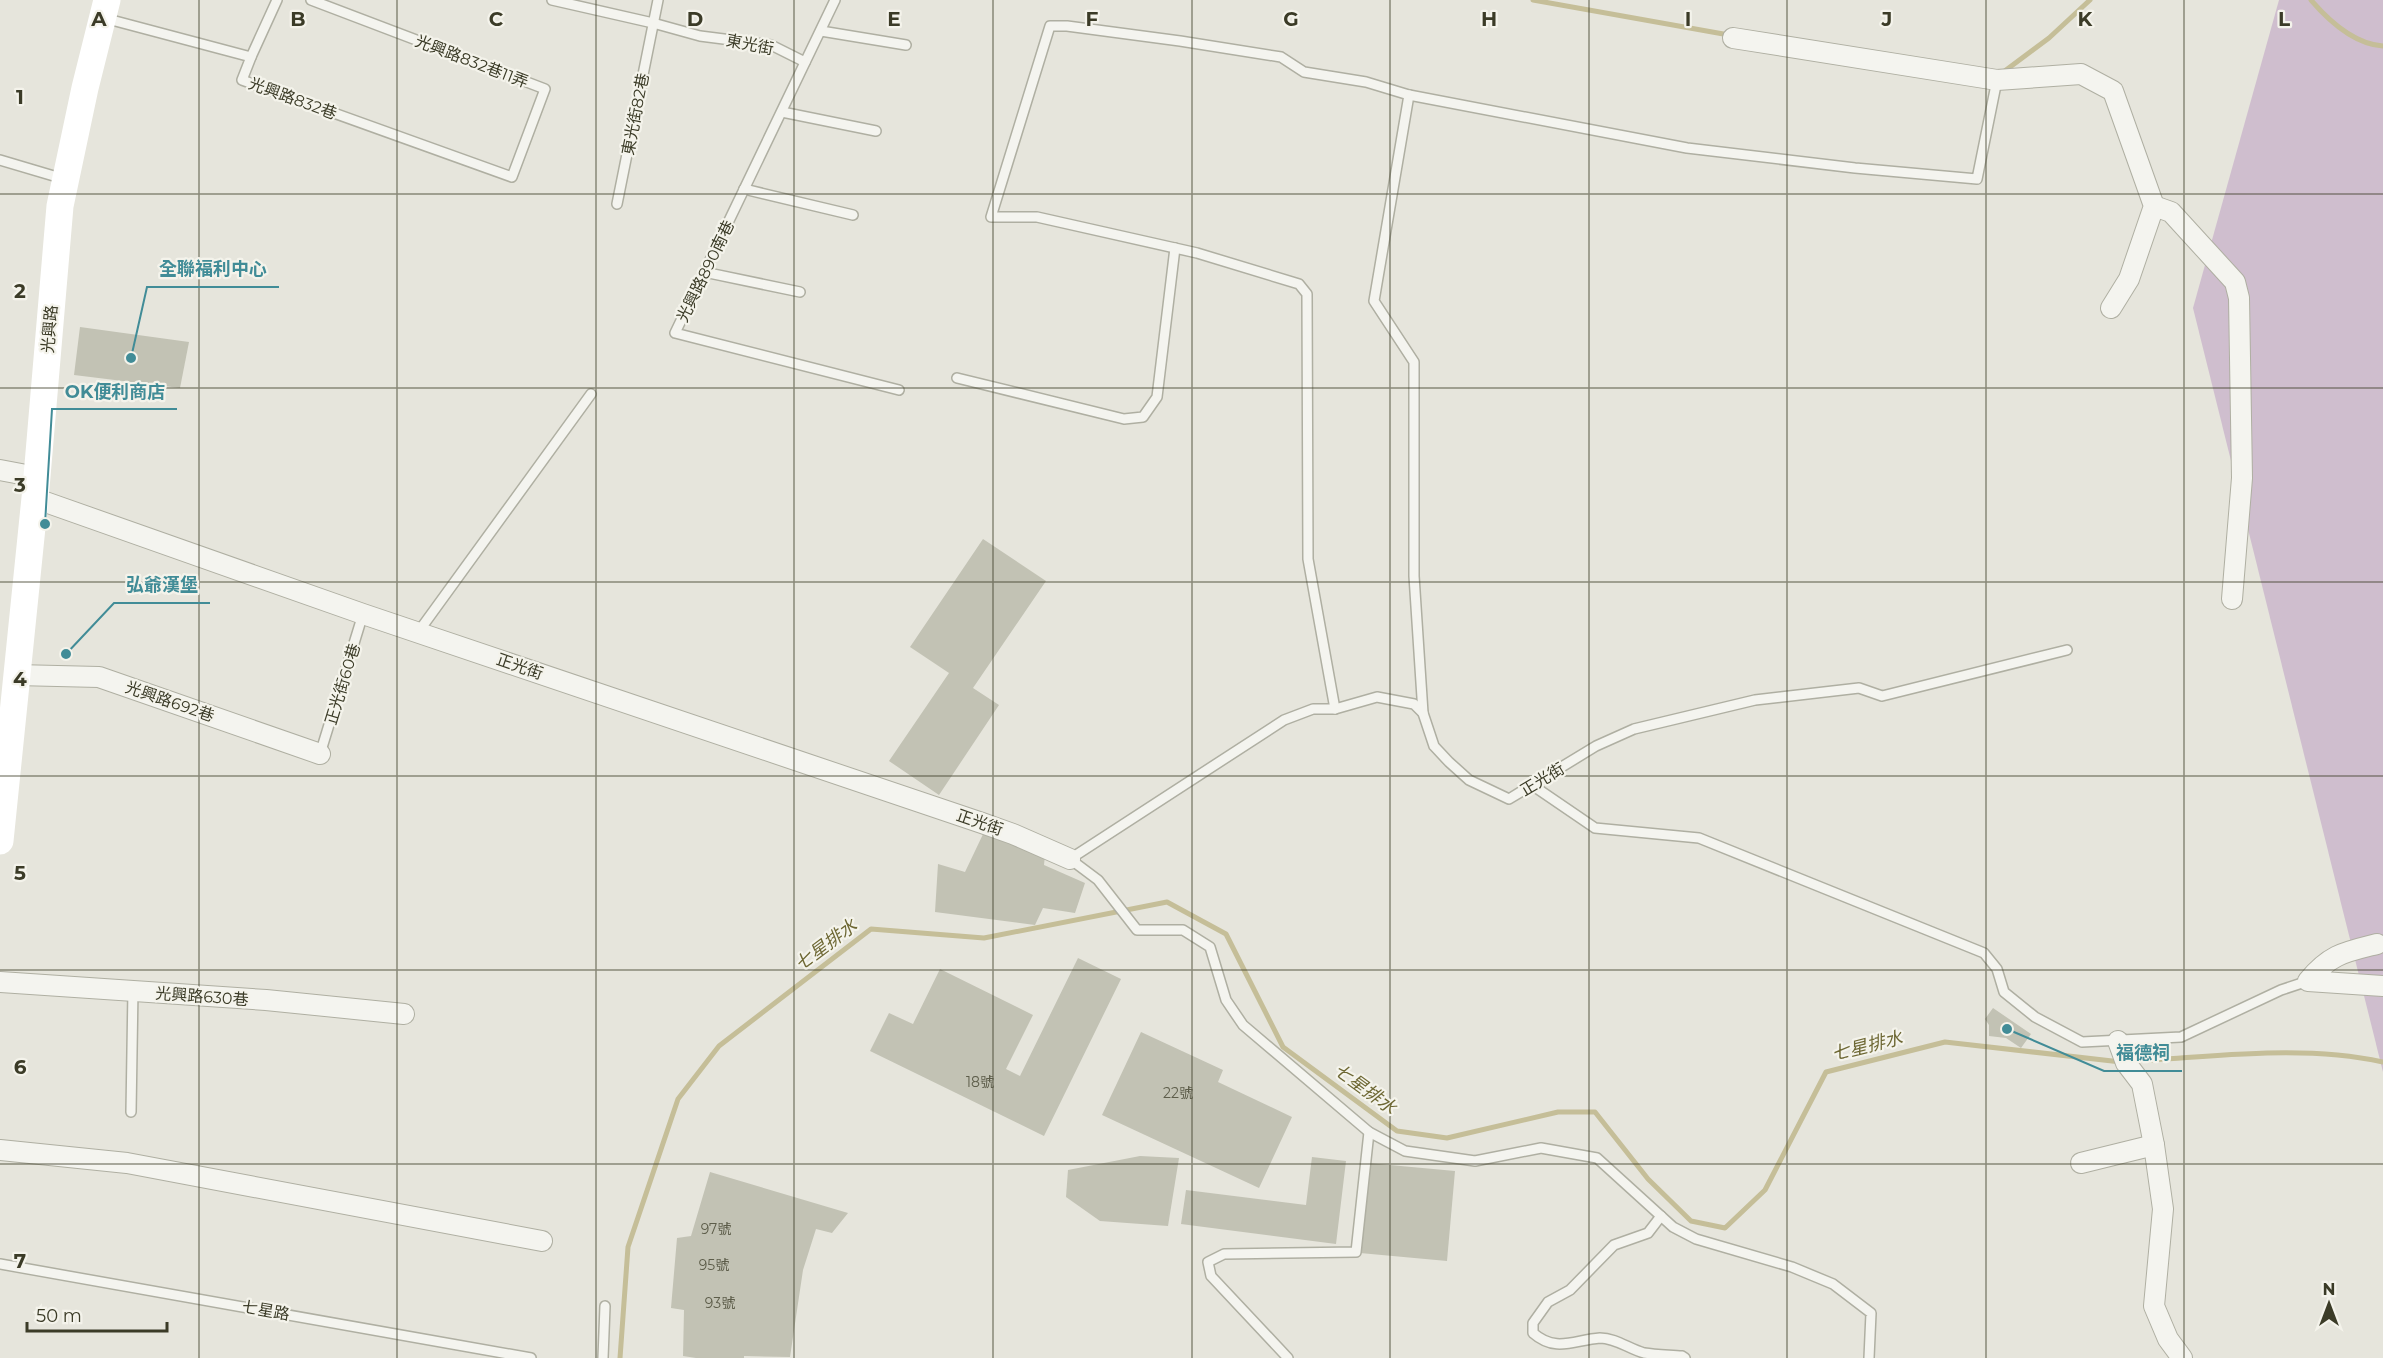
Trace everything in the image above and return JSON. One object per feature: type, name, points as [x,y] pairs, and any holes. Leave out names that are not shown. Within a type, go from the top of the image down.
[{"type":"main road","name":"光興路","points":[[0,841],[60,206],[104,8]]},
{"type":"street","points":[[1732,38],[1997,80],[2080,74],[2113,91],[2154,206],[2129,279],[2111,308]]},
{"type":"street","points":[[2154,206],[2171,212],[2235,282],[2239,298],[2242,478],[2232,599]]},
{"type":"street","name":"正光街","points":[[0,471],[35,488],[363,614],[993,826],[1070,859]]},
{"type":"street","name":"光興路692巷","points":[[16,675],[99,677],[320,753]]},
{"type":"street","points":[[2308,981],[2322,964],[2329,960],[2345,952],[2377,944]]},
{"type":"street","points":[[2308,981],[2383,986]]},
{"type":"street","name":"光興路630巷","points":[[0,982],[133,990],[404,1014]]},
{"type":"street","points":[[2118,1041],[2126,1063],[2142,1084],[2163,1209],[2154,1306],[2168,1339],[2182,1358]]},
{"type":"street","points":[[2080,1163],[2154,1145]]},
{"type":"street","points":[[0,1150],[127,1163],[542,1240]]},
{"type":"lane","points":[[252,57],[277,0]]},
{"type":"lane","name":"光興路832巷11弄","points":[[311,0],[545,89],[512,177]]},
{"type":"lane","name":"東光街","points":[[552,0],[700,36],[771,45],[805,62]]},
{"type":"lane","name":"東光街82巷","points":[[617,204],[658,0]]},
{"type":"lane","name":"光興路890南巷","points":[[835,0],[675,333],[899,390]]},
{"type":"lane","name":"光興路832巷","points":[[104,8],[252,57],[242,80],[512,177]]},
{"type":"lane","points":[[1335,709],[1308,560],[1306,294],[1299,284],[1174,248],[1036,217],[991,217],[1050,26],[1067,26],[1180,40],[1281,57],[1304,72],[1366,82],[1409,95],[1687,148],[1855,168],[1977,179],[1997,80]]},
{"type":"lane","points":[[821,31],[906,45]]},
{"type":"lane","points":[[1409,95],[1374,301],[1414,362],[1414,576],[1423,713]]},
{"type":"lane","points":[[782,112],[876,131]]},
{"type":"lane","points":[[0,160],[65,180]]},
{"type":"lane","points":[[744,189],[853,215]]},
{"type":"lane","points":[[957,378],[1124,419],[1143,417],[1157,397],[1174,248]]},
{"type":"lane","points":[[704,272],[800,292]]},
{"type":"lane","points":[[418,631],[591,394]]},
{"type":"lane","name":"正光街60巷","points":[[320,753],[363,614]]},
{"type":"lane","name":"正光街","points":[[1423,713],[1434,746],[1469,780],[1509,799],[1596,746],[1634,729],[1755,700],[1859,688],[1882,696],[2067,650]]},
{"type":"lane","points":[[1423,713],[1414,704],[1377,697],[1335,709],[1313,710],[1284,720],[1070,859],[1098,880],[1137,930],[1183,930],[1210,947],[1226,1000],[1243,1025],[1369,1132],[1405,1151],[1475,1161],[1541,1148],[1597,1158],[1673,1227],[1696,1239],[1792,1268],[1833,1284],[1871,1313],[1869,1358]]},
{"type":"lane","points":[[1533,784],[1595,828],[1699,838],[1984,953],[1997,969],[2004,992],[2035,1017],[2082,1042],[2181,1036],[2281,990],[2308,981]]},
{"type":"lane","points":[[131,1112],[133,990]]},
{"type":"lane","points":[[1288,1358],[1211,1276],[1208,1262],[1224,1254],[1356,1252],[1369,1132]]},
{"type":"lane","points":[[1661,1216],[1648,1233],[1614,1245],[1570,1290],[1548,1302],[1533,1323],[1533,1333],[1543,1342],[1563,1345],[1602,1338],[1621,1342],[1643,1352],[1685,1358]]},
{"type":"lane","name":"七星路","points":[[0,1264],[531,1358]]},
{"type":"lane","points":[[603,1358],[605,1306]]},
{"type":"shaded area","points":[[2279,0],[2383,0],[2383,1072],[2193,308]]},
{"type":"building","points":[[80,327],[189,342],[180,388],[74,375]]},
{"type":"building","points":[[983,539],[1046,581],[973,688],[999,705],[939,795],[889,761],[949,673],[910,647]]},
{"type":"building","points":[[985,830],[1045,855],[1044,865],[1085,883],[1075,913],[1043,908],[1035,925],[935,912],[938,864],[965,872]]},
{"type":"building","points":[[1078,958],[1121,979],[1044,1136],[870,1051],[889,1013],[913,1024],[940,969],[1033,1015],[1006,1069],[1020,1076]]},
{"type":"building","points":[[1993,1008],[2031,1034],[2021,1048],[2006,1038],[1989,1036],[1989,1025],[1985,1019]]},
{"type":"building","points":[[1141,1032],[1223,1070],[1218,1082],[1292,1117],[1259,1188],[1102,1115]]},
{"type":"building","points":[[1140,1156],[1179,1158],[1168,1226],[1100,1221],[1066,1197],[1068,1170]]},
{"type":"building","points":[[1312,1157],[1346,1161],[1336,1244],[1181,1224],[1186,1190],[1306,1205]]},
{"type":"building","points":[[1368,1163],[1455,1171],[1447,1261],[1360,1253]]},
{"type":"building","points":[[710,1172],[848,1213],[832,1233],[816,1229],[803,1270],[790,1357],[696,1358],[683,1356],[684,1310],[671,1308],[677,1238],[691,1236]]},
{"type":"waterway","points":[[1533,0],[1729,35]]},
{"type":"waterway","points":[[2002,73],[2049,38],[2090,0]]},
{"type":"waterway","points":[[2311,0],[2326,16],[2352,36],[2383,46]]},
{"type":"waterway","name":"七星排水","points":[[620,1358],[628,1247],[678,1099],[719,1046],[871,929],[984,938],[1167,902],[1226,934],[1283,1047],[1397,1131],[1447,1138],[1558,1112],[1595,1112],[1648,1179],[1691,1221],[1725,1228],[1765,1190],[1826,1072],[1945,1042],[2121,1062]]},
{"type":"waterway","name":"七星排水","points":[[2131,1061],[2289,1053],[2321,1054],[2383,1062]]},
{"type":"place","name":"全聯福利中心","points":[[131,358]]},
{"type":"place","name":"OK便利商店","points":[[45,524]]},
{"type":"place","name":"弘爺漢堡","points":[[66,654]]},
{"type":"place","name":"福德祠","points":[[2007,1029]]}]
